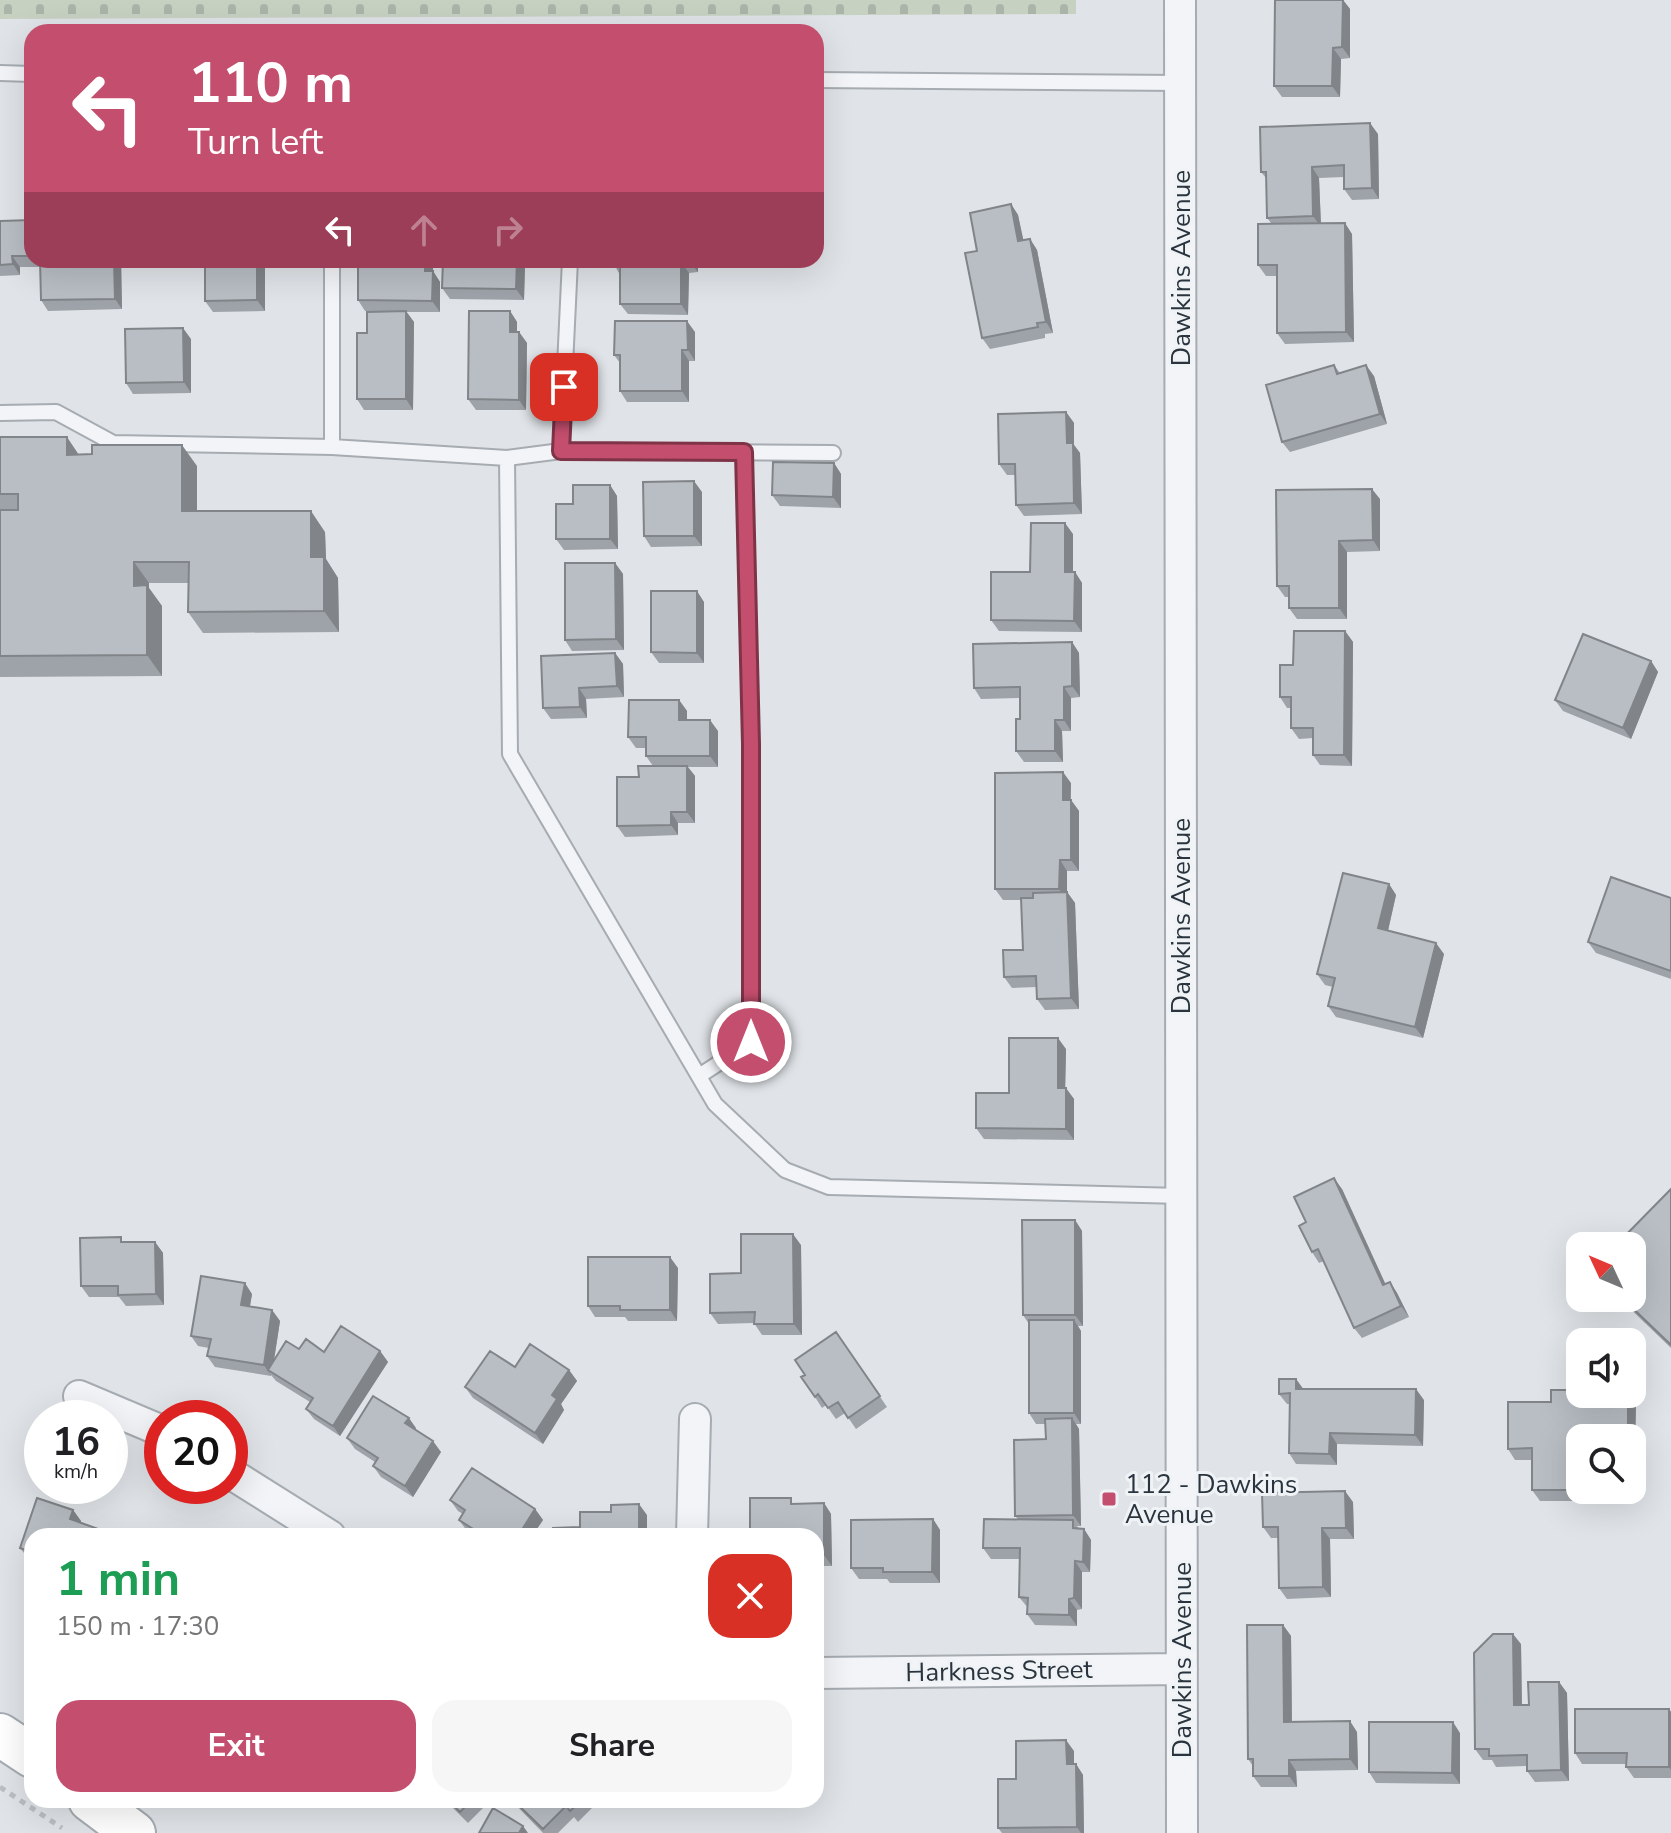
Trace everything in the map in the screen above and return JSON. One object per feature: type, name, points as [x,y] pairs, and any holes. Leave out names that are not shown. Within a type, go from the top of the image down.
[{"type":"main road","points":[[0,1735],[24,1751]]},
{"type":"main road","points":[[101,1808],[134,1833]]},
{"type":"street","name":"Dawkins Avenue","points":[[1180,0],[1182,1833]]},
{"type":"street","points":[[79,1396],[144,1423]]},
{"type":"street","points":[[692,1528],[695,1419]]},
{"type":"street","points":[[248,1484],[317,1528]]},
{"type":"street","name":"Harkness Street","points":[[824,1673],[1182,1669]]},
{"type":"lane","points":[[0,73],[24,74]]},
{"type":"lane","points":[[824,80],[1180,83]]},
{"type":"lane","points":[[332,268],[332,447]]},
{"type":"lane","points":[[561,451],[570,268]]},
{"type":"lane","points":[[0,413],[56,412],[113,443],[332,447],[507,458],[561,451],[833,453]]},
{"type":"lane","points":[[699,1076],[751,1042],[751,744],[744,452]]},
{"type":"lane","points":[[507,458],[510,754],[715,1104],[785,1170],[829,1187],[1181,1196]]},
{"type":"path","points":[[0,1787],[24,1803]]},
{"type":"path","points":[[32,1808],[69,1833]]},
{"type":"green space","points":[[0,0],[1076,0],[1076,14],[0,19]]},
{"type":"building","points":[[1275,0],[1343,0],[1342,47],[1333,48],[1332,86],[1274,86]]},
{"type":"building","points":[[1370,123],[1372,188],[1344,189],[1344,165],[1312,167],[1313,216],[1267,218],[1266,172],[1261,172],[1260,127]]},
{"type":"building","points":[[1011,204],[1018,241],[1030,239],[1046,322],[1037,323],[1038,327],[982,338],[965,253],[977,251],[970,213]]},
{"type":"building","points":[[24,220],[24,256],[12,256],[13,264],[0,265],[0,221]]},
{"type":"building","points":[[1345,223],[1346,332],[1277,333],[1277,265],[1258,265],[1258,224]]},
{"type":"building","points":[[40,268],[114,268],[115,299],[41,300]]},
{"type":"building","points":[[205,268],[257,268],[257,300],[205,301]]},
{"type":"building","points":[[358,268],[425,268],[425,271],[433,271],[432,301],[358,300]]},
{"type":"building","points":[[443,268],[517,268],[516,289],[442,288]]},
{"type":"building","points":[[620,268],[681,268],[681,304],[620,304]]},
{"type":"building","points":[[406,311],[406,399],[357,399],[357,333],[367,333],[367,312]]},
{"type":"building","points":[[469,311],[510,311],[510,332],[519,332],[519,400],[468,399]]},
{"type":"building","points":[[615,321],[687,321],[688,350],[682,350],[682,391],[620,391],[620,355],[614,355]]},
{"type":"building","points":[[183,328],[184,382],[126,383],[125,329]]},
{"type":"building","points":[[1334,365],[1337,374],[1366,365],[1380,414],[1282,442],[1266,385]]},
{"type":"building","points":[[1066,412],[1067,443],[1073,443],[1074,503],[1016,505],[1015,464],[999,464],[998,414]]},
{"type":"building","points":[[0,437],[67,437],[67,455],[92,454],[92,445],[182,445],[182,511],[311,511],[311,557],[324,557],[324,611],[188,612],[189,562],[134,562],[134,586],[147,585],[147,655],[0,656],[0,510],[18,510],[18,494],[0,494]]},
{"type":"building","points":[[773,462],[834,463],[833,497],[772,495]]},
{"type":"building","points":[[694,481],[694,536],[644,536],[643,482]]},
{"type":"building","points":[[573,485],[610,485],[610,539],[556,539],[556,504],[573,504]]},
{"type":"building","points":[[1372,489],[1373,540],[1339,541],[1339,608],[1289,608],[1289,586],[1277,586],[1276,490]]},
{"type":"building","points":[[1031,523],[1065,523],[1065,572],[1075,572],[1074,621],[991,620],[991,572],[1030,572]]},
{"type":"building","points":[[565,563],[615,563],[616,639],[565,640]]},
{"type":"building","points":[[651,591],[697,591],[697,653],[651,652]]},
{"type":"building","points":[[1294,631],[1345,631],[1344,755],[1313,755],[1313,728],[1291,728],[1291,697],[1280,697],[1280,665],[1293,665]]},
{"type":"building","points":[[1583,634],[1651,661],[1623,728],[1555,700]]},
{"type":"building","points":[[1072,642],[1072,686],[1064,687],[1064,720],[1055,720],[1055,751],[1016,751],[1020,687],[974,688],[973,644]]},
{"type":"building","points":[[615,653],[617,686],[579,688],[580,707],[543,708],[541,656]]},
{"type":"building","points":[[629,700],[679,700],[679,720],[710,720],[710,756],[646,756],[646,737],[628,737]]},
{"type":"building","points":[[638,766],[687,766],[687,812],[671,812],[671,825],[617,826],[617,777],[639,777]]},
{"type":"building","points":[[1063,772],[1063,800],[1071,800],[1071,860],[1060,860],[1059,889],[995,889],[995,773]]},
{"type":"building","points":[[1343,873],[1389,884],[1378,928],[1436,943],[1415,1027],[1328,1006],[1335,978],[1317,974]]},
{"type":"building","points":[[1611,877],[1671,898],[1671,971],[1588,942]]},
{"type":"building","points":[[1067,892],[1071,998],[1037,999],[1036,976],[1004,977],[1003,950],[1023,950],[1021,898],[1033,898],[1033,893]]},
{"type":"building","points":[[1009,1038],[1058,1038],[1058,1088],[1066,1088],[1066,1129],[976,1128],[976,1093],[1009,1093]]},
{"type":"building","points":[[1334,1178],[1383,1285],[1390,1282],[1401,1306],[1354,1328],[1318,1249],[1312,1252],[1299,1226],[1306,1222],[1294,1197]]},
{"type":"building","points":[[1671,1189],[1671,1345],[1637,1312],[1646,1312],[1646,1232],[1629,1232]]},
{"type":"building","points":[[1022,1220],[1075,1220],[1075,1315],[1023,1315]]},
{"type":"building","points":[[741,1234],[793,1234],[794,1324],[754,1324],[755,1312],[710,1313],[710,1274],[741,1273]]},
{"type":"building","points":[[121,1237],[121,1242],[155,1242],[156,1294],[118,1295],[118,1286],[81,1286],[80,1238]]},
{"type":"building","points":[[588,1257],[670,1257],[670,1310],[620,1310],[620,1306],[588,1306]]},
{"type":"building","points":[[201,1276],[245,1283],[241,1305],[272,1310],[264,1365],[207,1356],[211,1339],[191,1336]]},
{"type":"building","points":[[1029,1320],[1074,1320],[1074,1413],[1029,1413]]},
{"type":"building","points":[[341,1326],[380,1351],[333,1426],[306,1409],[313,1398],[268,1370],[286,1341],[299,1349],[306,1339],[324,1352]]},
{"type":"building","points":[[836,1332],[880,1396],[848,1418],[838,1402],[828,1408],[818,1394],[815,1397],[801,1377],[805,1375],[795,1360]]},
{"type":"building","points":[[530,1344],[569,1370],[552,1395],[557,1399],[535,1433],[465,1387],[490,1351],[515,1367]]},
{"type":"building","points":[[1279,1379],[1296,1379],[1296,1389],[1416,1389],[1415,1435],[1330,1433],[1329,1454],[1289,1453],[1290,1393],[1279,1394]]},
{"type":"building","points":[[1551,1390],[1566,1390],[1566,1408],[1628,1408],[1628,1424],[1566,1424],[1566,1490],[1532,1490],[1532,1448],[1508,1449],[1508,1402],[1551,1402]]},
{"type":"building","points":[[373,1396],[409,1418],[405,1423],[433,1441],[405,1486],[373,1466],[378,1458],[347,1438]]},
{"type":"building","points":[[1072,1418],[1073,1515],[1015,1516],[1014,1440],[1046,1439],[1045,1419]]},
{"type":"building","points":[[472,1468],[535,1509],[523,1528],[471,1528],[459,1520],[465,1510],[450,1500]]},
{"type":"building","points":[[1345,1491],[1346,1528],[1322,1528],[1323,1587],[1279,1588],[1278,1527],[1263,1527],[1262,1493]]},
{"type":"building","points":[[750,1498],[791,1498],[791,1504],[824,1503],[824,1528],[750,1528]]},
{"type":"building","points":[[35,1504],[55,1504],[73,1510],[70,1519],[96,1528],[27,1528]]},
{"type":"building","points":[[639,1504],[639,1528],[553,1528],[580,1527],[580,1512],[611,1512],[611,1505]]},
{"type":"building","points":[[933,1519],[932,1572],[883,1572],[883,1568],[851,1568],[851,1520]]},
{"type":"building","points":[[984,1519],[1073,1520],[1073,1528],[1084,1529],[1083,1562],[1075,1561],[1074,1598],[1069,1599],[1069,1615],[1027,1614],[1028,1598],[1019,1597],[1020,1548],[983,1548]]},
{"type":"building","points":[[1247,1625],[1283,1625],[1284,1722],[1350,1721],[1350,1759],[1289,1760],[1289,1776],[1253,1776],[1253,1759],[1248,1759]]},
{"type":"building","points":[[1493,1634],[1513,1634],[1514,1705],[1529,1705],[1528,1682],[1559,1682],[1561,1770],[1527,1771],[1527,1755],[1489,1756],[1489,1749],[1475,1749],[1474,1653]]},
{"type":"building","points":[[1575,1709],[1669,1709],[1669,1767],[1626,1767],[1627,1753],[1575,1753]]},
{"type":"building","points":[[1369,1722],[1453,1722],[1452,1773],[1369,1772]]},
{"type":"building","points":[[1066,1740],[1067,1764],[1076,1764],[1077,1827],[998,1828],[998,1779],[1016,1779],[1016,1741]]},
{"type":"building","points":[[493,1808],[523,1826],[519,1833],[479,1833]]},
{"type":"building","points":[[521,1808],[564,1808],[543,1829]]},
{"type":"place","name":"112 - Dawkins Avenue","points":[[1109,1499]]},
{"type":"route","points":[[564,387],[561,451],[744,452],[751,744],[751,1042]]}]
